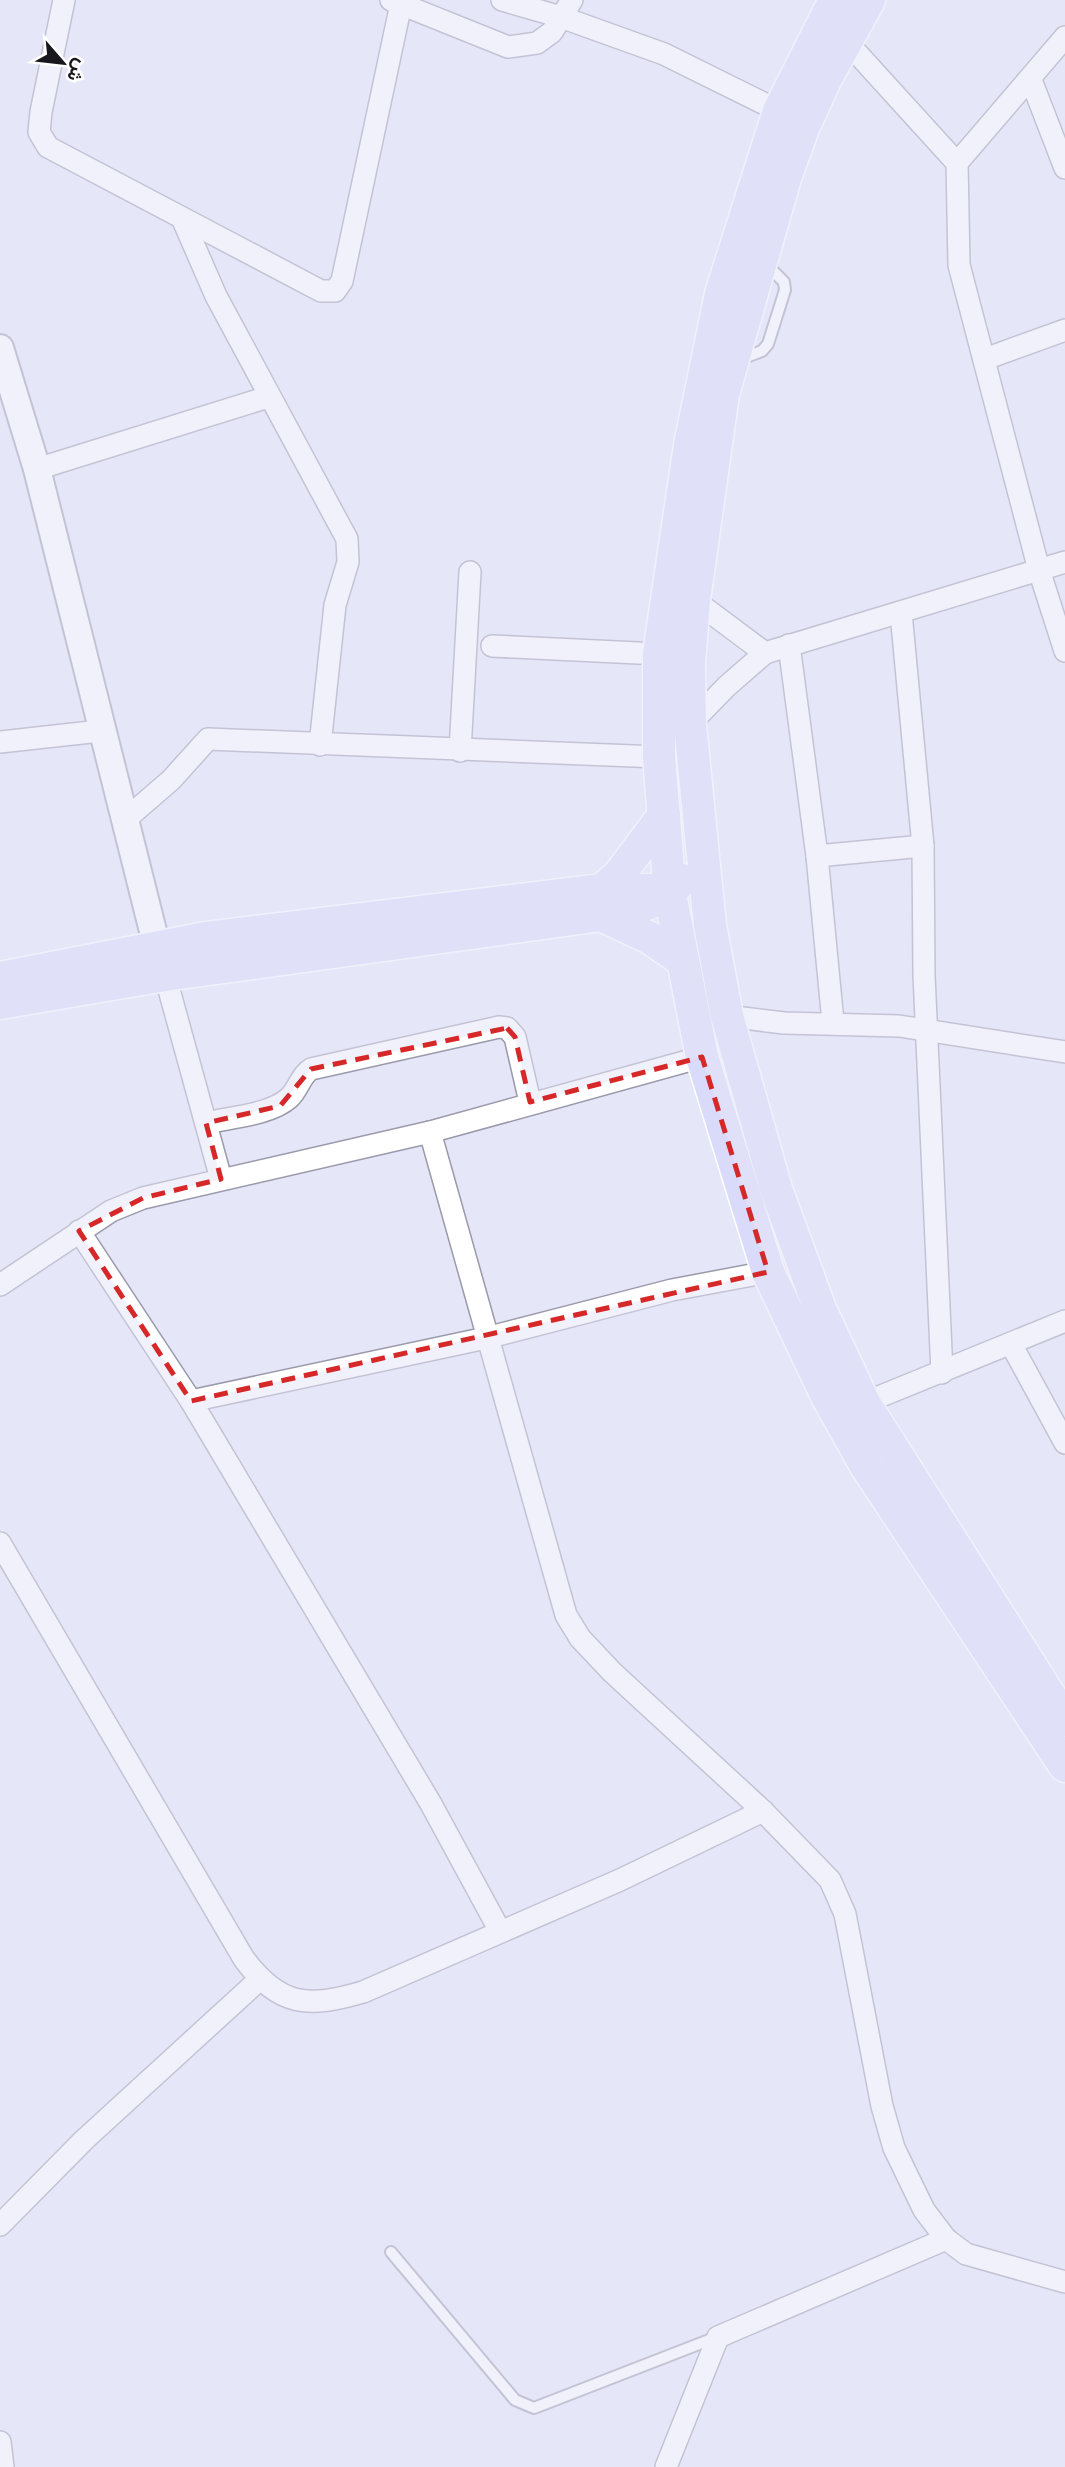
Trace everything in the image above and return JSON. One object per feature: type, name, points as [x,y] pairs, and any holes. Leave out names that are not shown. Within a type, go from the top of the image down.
[{"type":"main road","points":[[835,0],[779,111],[721,293],[690,445],[659,654],[659,757],[670,894],[702,1057],[768,1272],[828,1398],[866,1466],[1065,1766]]},
{"type":"main road","points":[[869,0],[803,128],[761,259],[723,394],[694,600],[689,663],[690,724],[702,856],[710,925],[727,1016],[776,1189],[820,1308],[864,1403],[1065,1720]]},
{"type":"main road","points":[[601,902],[664,815]]},
{"type":"main road","points":[[0,978],[160,961],[601,902],[649,905],[670,894],[702,856]]},
{"type":"main road","points":[[670,894],[710,925]]},
{"type":"main road","points":[[601,902],[682,960]]},
{"type":"main road","points":[[0,1003],[160,961]]},
{"type":"street","points":[[64,0],[41,113],[39,132],[48,147],[321,290],[335,291],[342,281],[396,2],[508,47],[537,43],[552,32],[567,8]]},
{"type":"street","points":[[502,0],[567,8],[779,111]]},
{"type":"street","points":[[957,163],[1031,80],[1065,37]]},
{"type":"street","points":[[846,41],[957,163],[959,265],[1039,570],[1065,651]]},
{"type":"street","points":[[1031,80],[1065,168]]},
{"type":"street","points":[[182,218],[216,296],[268,397],[327,499],[349,551],[335,605],[320,745]]},
{"type":"street","points":[[985,359],[1065,330]]},
{"type":"street","points":[[0,348],[37,469],[100,731],[127,818],[160,961],[221,1178]]},
{"type":"street","points":[[37,469],[268,397]]},
{"type":"street","points":[[690,724],[727,686],[765,653],[1065,562]]},
{"type":"street","points":[[460,751],[470,572]]},
{"type":"street","points":[[694,600],[765,653]]},
{"type":"street","points":[[901,613],[923,846],[942,1373]]},
{"type":"street","points":[[789,645],[817,856],[832,1022]]},
{"type":"street","points":[[492,646],[659,654]]},
{"type":"street","points":[[0,742],[100,731]]},
{"type":"street","points":[[127,818],[171,780],[208,739],[659,757]]},
{"type":"street","points":[[817,856],[923,846]]},
{"type":"street","points":[[727,1016],[784,1023],[832,1022],[928,1030],[1065,1052]]},
{"type":"street","points":[[206,1123],[280,1106],[299,1086],[303,1075],[312,1069],[499,1027],[507,1028],[515,1037],[530,1102]]},
{"type":"street","points":[[0,1285],[111,1211],[143,1198],[430,1132],[530,1102],[702,1057]]},
{"type":"street","points":[[430,1132],[566,1615],[580,1638],[612,1672],[763,1811],[812,1860],[839,1894],[882,2106],[894,2148],[924,2210],[946,2239],[966,2254],[989,2263],[1065,2282]]},
{"type":"street","points":[[79,1231],[191,1401],[431,1804],[500,1931]]},
{"type":"street","points":[[191,1401],[486,1338],[660,1292],[768,1272]]},
{"type":"street","points":[[864,1403],[1065,1321]]},
{"type":"street","points":[[1011,1344],[1065,1443]]},
{"type":"street","points":[[0,1543],[230,1937],[260,1979],[280,1995],[296,2001],[320,2003],[363,1992],[620,1880],[763,1811]]},
{"type":"street","points":[[0,2225],[84,2140],[260,1979]]},
{"type":"street","points":[[666,2467],[718,2337],[946,2239]]},
{"type":"street","points":[[0,2442],[3,2467]]},
{"type":"lane","points":[[391,2252],[515,2400],[534,2407],[718,2337]]},
{"type":"highlighted area","points":[[507,1028],[515,1037],[530,1102],[702,1057],[768,1272],[191,1401],[79,1231],[143,1198],[221,1179],[206,1123],[280,1106],[311,1069]]}]
